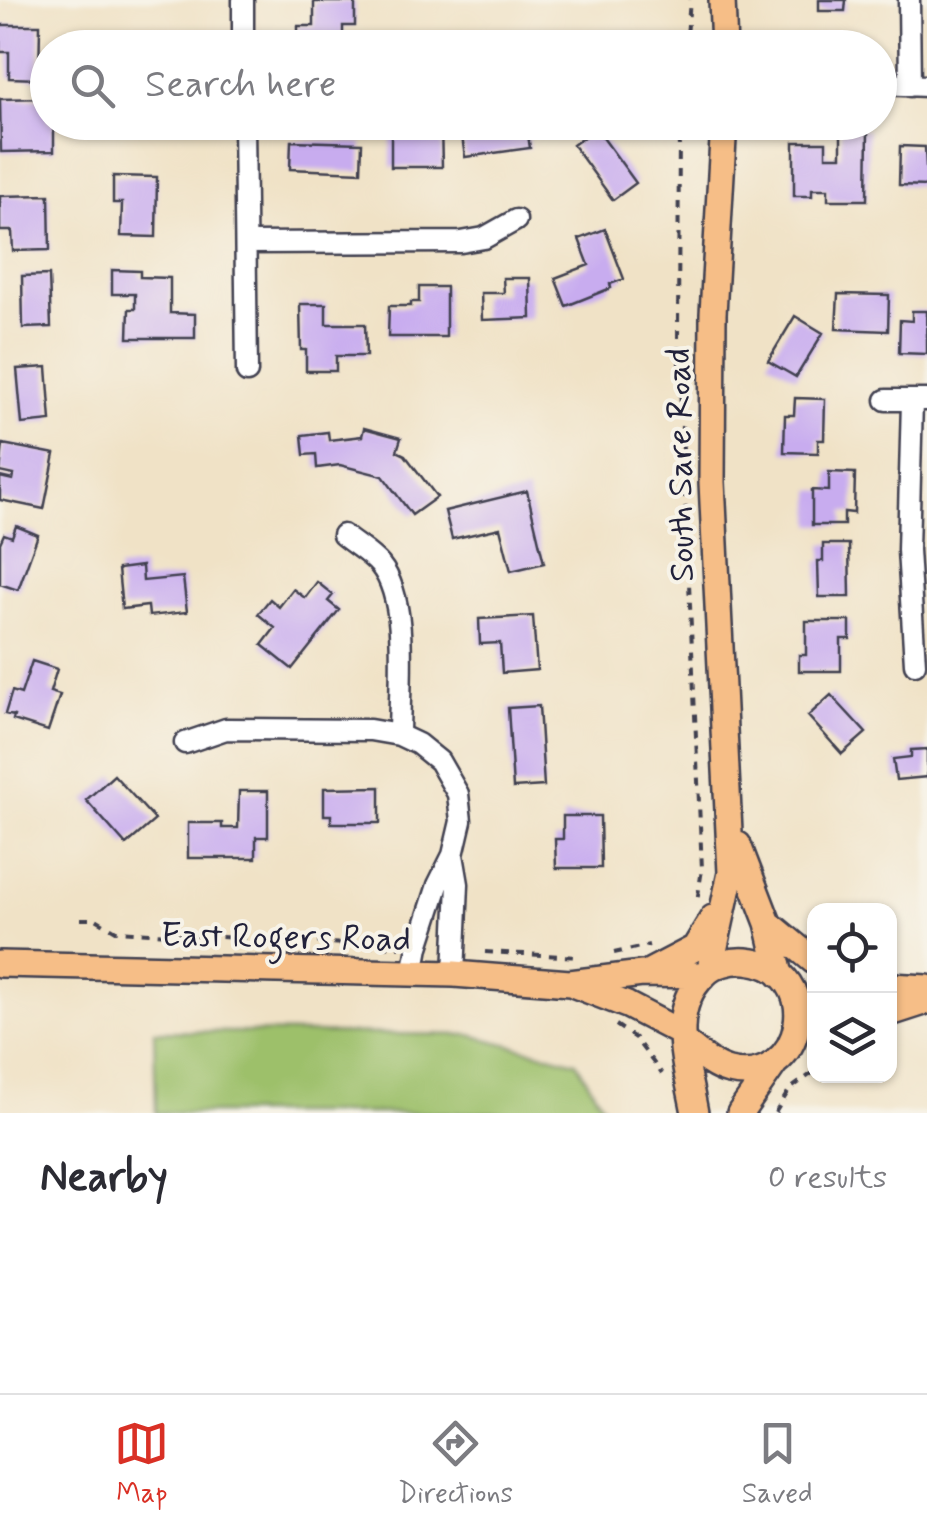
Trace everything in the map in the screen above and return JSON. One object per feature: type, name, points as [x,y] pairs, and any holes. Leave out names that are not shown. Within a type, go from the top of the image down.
[{"type":"main road","points":[[722,0],[723,30]]},
{"type":"main road","name":"South Sare Road","points":[[706,972],[728,887],[728,807],[712,482],[713,314],[723,140]]},
{"type":"main road","name":"South Sare Road","points":[[728,807],[784,980]]},
{"type":"main road","points":[[640,961],[671,963],[695,948],[705,936],[728,887]]},
{"type":"main road","points":[[768,923],[807,955]]},
{"type":"main road","points":[[695,1113],[683,1038],[683,1004],[691,986],[706,972],[742,960],[760,963],[807,990]]},
{"type":"main road","name":"East Rogers Road","points":[[570,983],[640,961],[706,972]]},
{"type":"main road","name":"East Rogers Road","points":[[0,964],[454,974],[570,983],[628,1005],[683,1038]]},
{"type":"main road","points":[[740,1113],[798,1029],[799,1013],[784,980]]},
{"type":"main road","points":[[897,986],[927,988]]},
{"type":"main road","points":[[897,1002],[927,999]]},
{"type":"main road","points":[[897,1010],[927,999]]},
{"type":"main road","points":[[683,1038],[714,1065],[728,1071],[758,1071],[807,1046]]},
{"type":"street","points":[[242,0],[243,30]]},
{"type":"street","points":[[909,0],[919,86]]},
{"type":"street","points":[[244,140],[247,372]]},
{"type":"street","points":[[246,243],[461,242],[484,238],[516,220]]},
{"type":"street","points":[[886,400],[919,400],[908,550],[915,664]]},
{"type":"street","points":[[343,535],[378,563],[393,590],[398,611],[399,735]]},
{"type":"street","points":[[186,743],[226,729],[370,730],[399,735],[430,752],[458,794],[461,821],[453,855],[438,885],[418,947],[413,974]]},
{"type":"street","points":[[453,855],[458,884],[454,974]]},
{"type":"path","points":[[688,30],[690,0]]},
{"type":"path","points":[[679,140],[678,341],[702,870],[695,912]]},
{"type":"path","points":[[81,919],[96,919],[116,931],[402,947]]},
{"type":"path","points":[[476,951],[586,958]]},
{"type":"path","points":[[604,954],[640,961]]},
{"type":"path","points":[[614,1027],[634,1038],[664,1076]]},
{"type":"path","points":[[775,1113],[790,1089],[807,1077]]},
{"type":"green space","points":[[154,1031],[471,1035],[576,1062],[607,1113],[156,1113]]},
{"type":"building","points":[[819,0],[846,0],[845,11],[819,11]]},
{"type":"building","points":[[314,2],[355,2],[355,26],[343,26],[343,30],[298,30],[298,26],[314,26]]},
{"type":"building","points":[[0,25],[40,25],[40,30],[30,30],[30,79],[9,78],[9,52],[0,52]]},
{"type":"building","points":[[30,98],[30,140],[54,140],[54,151],[1,152],[0,99]]},
{"type":"building","points":[[391,140],[441,140],[442,167],[391,167]]},
{"type":"building","points":[[463,140],[529,140],[530,148],[465,157]]},
{"type":"building","points":[[580,140],[605,140],[636,183],[613,200],[573,145]]},
{"type":"building","points":[[841,140],[868,140],[867,200],[828,200],[828,189],[812,189],[812,196],[794,196],[794,142],[826,142],[826,156],[841,156]]},
{"type":"building","points":[[291,141],[362,143],[361,172],[290,169]]},
{"type":"building","points":[[900,146],[925,147],[927,186],[899,185]]},
{"type":"building","points":[[113,176],[157,177],[156,237],[121,236],[122,203],[113,203]]},
{"type":"building","points":[[49,195],[50,250],[13,251],[12,231],[0,231],[0,196]]},
{"type":"building","points":[[605,229],[624,279],[566,306],[555,278],[589,265],[579,239]]},
{"type":"building","points":[[112,270],[140,271],[140,277],[170,278],[170,313],[195,314],[195,338],[128,338],[129,309],[135,309],[135,294],[112,294]]},
{"type":"building","points":[[49,275],[51,327],[23,328],[22,276]]},
{"type":"building","points":[[503,278],[530,278],[531,318],[482,320],[481,293],[504,293]]},
{"type":"building","points":[[419,287],[446,287],[446,337],[388,337],[389,306],[419,302]]},
{"type":"building","points":[[838,294],[889,295],[888,331],[836,329]]},
{"type":"building","points":[[300,304],[326,304],[326,324],[365,324],[366,356],[336,356],[336,371],[306,371],[306,350],[301,350]]},
{"type":"building","points":[[912,311],[927,311],[927,354],[899,353],[900,320],[912,321]]},
{"type":"building","points":[[795,316],[823,333],[796,377],[768,361]]},
{"type":"building","points":[[47,367],[51,421],[22,424],[17,369]]},
{"type":"building","points":[[795,398],[825,399],[824,440],[818,440],[818,453],[784,452],[785,415],[794,415]]},
{"type":"building","points":[[364,428],[401,438],[397,451],[405,455],[437,497],[412,515],[383,476],[340,465],[317,468],[316,454],[304,455],[302,435],[328,432],[329,440],[362,436]]},
{"type":"building","points":[[3,444],[55,454],[44,509],[0,500],[0,477],[13,480],[14,475],[0,472]]},
{"type":"building","points":[[829,472],[855,473],[854,513],[844,512],[844,525],[812,525],[812,490],[829,491]]},
{"type":"building","points":[[527,491],[544,563],[511,571],[500,528],[452,539],[445,511]]},
{"type":"building","points":[[16,526],[38,535],[18,590],[0,584],[0,543],[4,534],[12,537]]},
{"type":"building","points":[[823,544],[849,544],[850,597],[819,597],[818,561],[823,561]]},
{"type":"building","points":[[142,566],[143,581],[183,577],[187,612],[149,616],[148,606],[122,609],[118,569]]},
{"type":"building","points":[[317,582],[333,595],[328,601],[339,610],[292,669],[262,645],[275,628],[258,614],[270,599],[279,607],[293,589],[305,598]]},
{"type":"building","points":[[533,616],[537,670],[502,673],[500,643],[480,644],[479,619]]},
{"type":"building","points":[[806,621],[850,621],[850,639],[841,639],[841,671],[799,671],[799,655],[806,655]]},
{"type":"building","points":[[32,661],[57,669],[50,692],[60,695],[48,731],[5,714],[12,691],[21,694]]},
{"type":"building","points":[[831,695],[866,733],[842,754],[808,716]]},
{"type":"building","points":[[539,706],[544,786],[513,788],[508,708]]},
{"type":"building","points":[[927,749],[927,777],[896,780],[893,759],[911,757],[911,750]]},
{"type":"building","points":[[114,775],[155,820],[126,845],[86,800]]},
{"type":"building","points":[[380,787],[380,823],[331,823],[331,815],[324,815],[324,788]]},
{"type":"building","points":[[239,791],[268,791],[268,837],[256,837],[256,858],[188,858],[188,823],[222,823],[222,828],[238,828]]},
{"type":"building","points":[[563,816],[600,816],[601,868],[556,868],[555,839],[563,839]]}]
